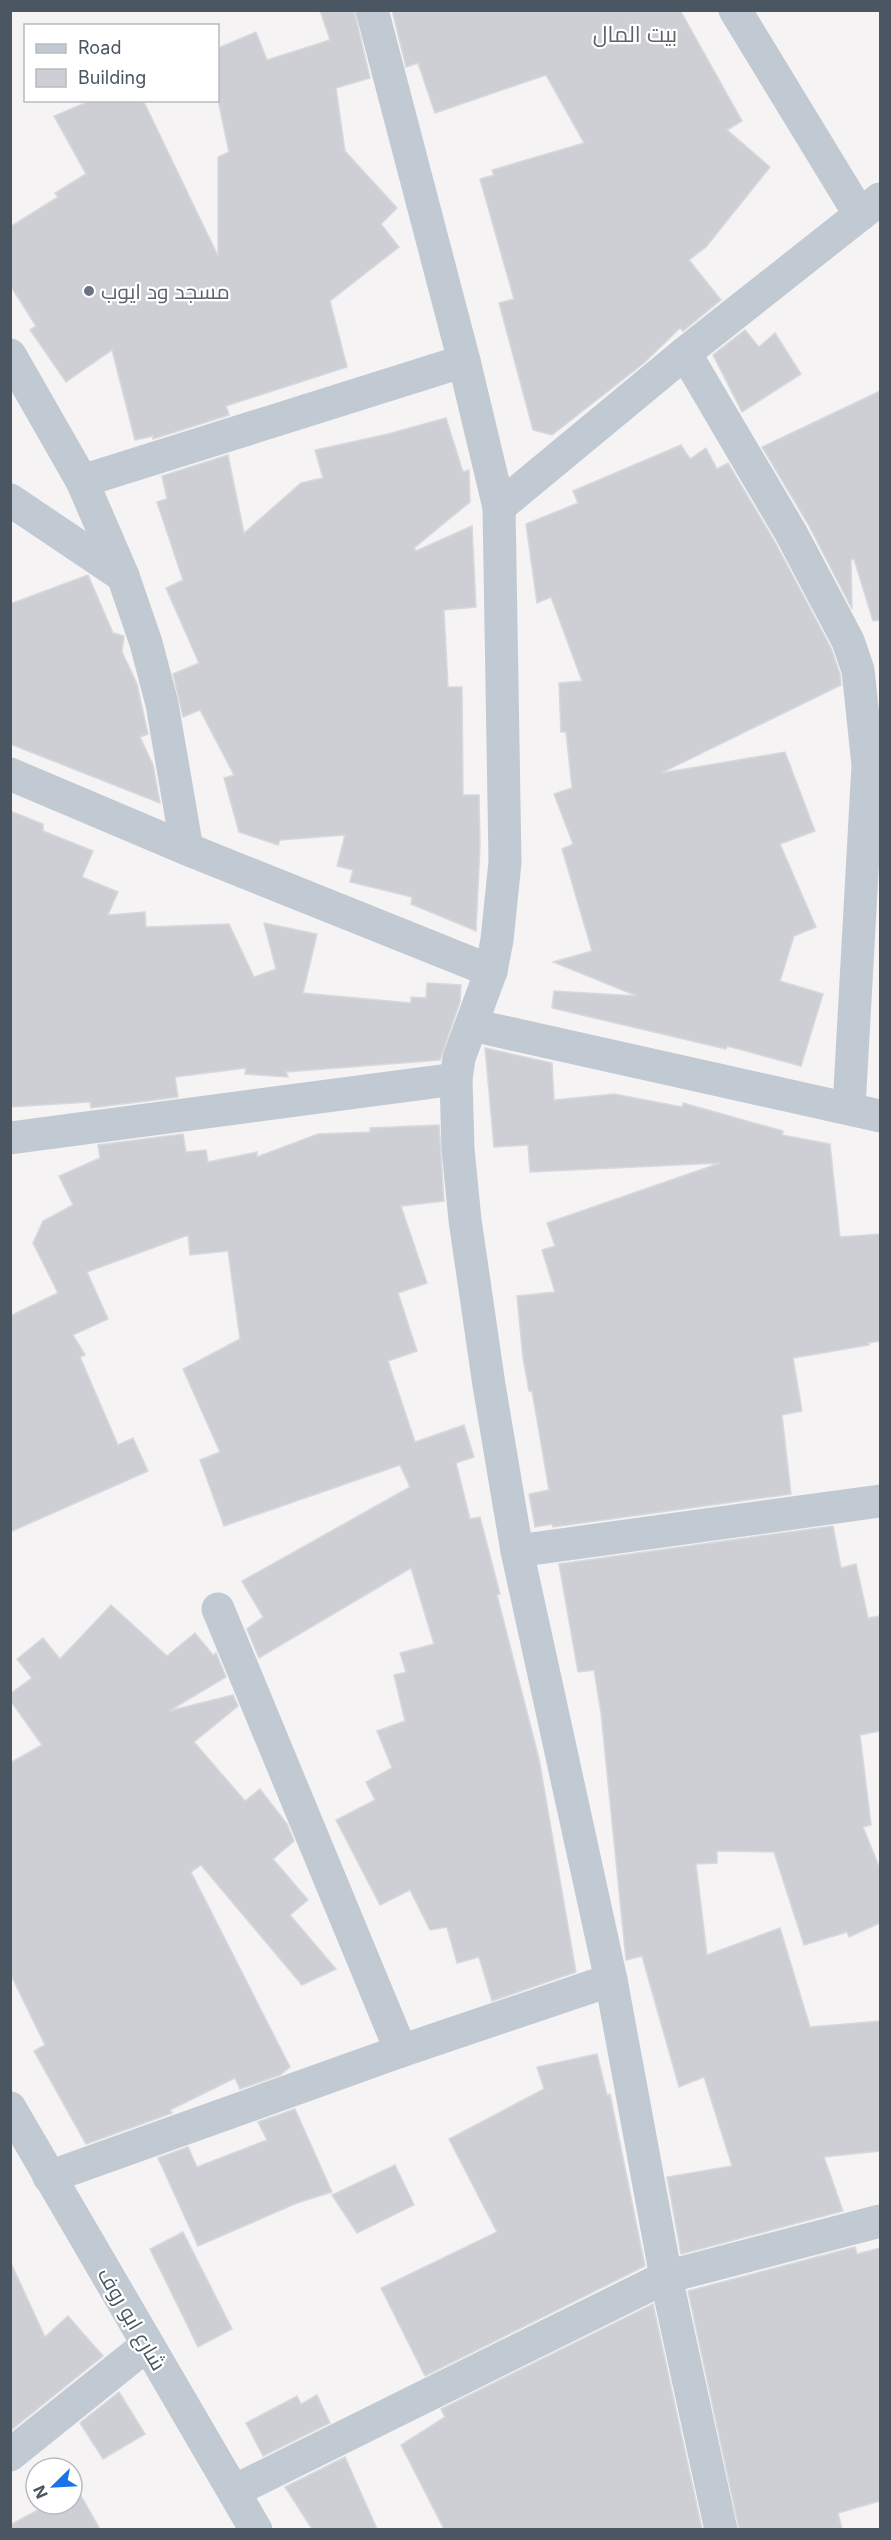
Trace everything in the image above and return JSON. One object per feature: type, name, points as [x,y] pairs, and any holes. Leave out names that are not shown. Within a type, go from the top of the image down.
[{"type":"street","points":[[372,10],[465,361],[499,507],[505,862],[497,940],[491,971],[459,1058],[456,1079],[458,1149],[465,1220],[489,1385],[517,1551],[611,1980],[666,2277],[721,2529]]},
{"type":"street","points":[[499,507],[685,353],[870,207],[735,10]]},
{"type":"street","points":[[685,353],[791,533],[848,641],[858,669],[874,761],[849,1108]]},
{"type":"street","points":[[10,355],[82,481],[123,576],[146,643],[162,705],[187,849]]},
{"type":"street","points":[[82,481],[465,361]]},
{"type":"street","points":[[10,500],[123,576]]},
{"type":"street","points":[[10,774],[187,849],[491,971]]},
{"type":"street","points":[[472,1025],[880,1116]]},
{"type":"street","points":[[10,1138],[456,1079]]},
{"type":"street","points":[[517,1551],[880,1500]]},
{"type":"street","points":[[218,1609],[401,2051]]},
{"type":"street","points":[[49,2176],[401,2051],[611,1980]]},
{"type":"street","name":"شارع ابو روف","points":[[10,2108],[256,2529]]},
{"type":"street","points":[[234,2491],[666,2277],[880,2221]]},
{"type":"street","points":[[10,2455],[147,2345]]},
{"type":"building","points":[[320,10],[354,10],[370,78],[336,88],[345,151],[397,208],[381,224],[399,247],[330,301],[347,367],[226,406],[229,415],[153,439],[153,436],[135,440],[112,350],[66,382],[30,330],[36,326],[10,285],[10,227],[58,197],[55,193],[86,174],[54,116],[87,102],[144,102],[218,256],[218,157],[229,152],[218,102],[219,48],[256,32],[267,60],[330,40]]},
{"type":"building","points":[[392,10],[680,10],[742,121],[727,130],[770,167],[706,247],[689,260],[721,300],[683,331],[680,328],[644,363],[552,435],[533,430],[499,303],[514,299],[480,179],[494,175],[492,170],[584,143],[546,75],[435,113],[418,63],[406,67]]},
{"type":"building","points":[[745,330],[759,347],[775,333],[801,374],[742,412],[713,355]]},
{"type":"building","points":[[880,391],[880,620],[873,621],[854,559],[851,560],[852,609],[808,524],[762,447]]},
{"type":"building","points":[[446,418],[463,472],[469,470],[470,502],[414,548],[416,551],[472,526],[476,607],[444,610],[448,687],[462,687],[463,795],[479,795],[480,846],[476,931],[411,904],[412,897],[350,882],[353,870],[337,866],[345,835],[280,840],[278,845],[239,832],[224,778],[234,775],[200,710],[183,717],[173,674],[199,663],[166,588],[183,580],[157,502],[167,499],[162,476],[228,455],[244,533],[301,483],[323,478],[315,450]]},
{"type":"building","points":[[681,445],[690,459],[706,448],[717,469],[728,463],[775,542],[831,648],[840,674],[841,685],[661,773],[785,752],[815,831],[780,844],[816,927],[794,936],[780,981],[823,994],[801,1066],[727,1046],[726,1049],[552,1008],[554,991],[637,996],[553,962],[592,951],[562,849],[573,844],[554,794],[572,788],[566,732],[561,732],[559,683],[582,681],[551,597],[537,603],[526,524],[578,503],[573,491]]},
{"type":"building","points":[[88,575],[113,633],[124,636],[122,652],[137,684],[148,734],[140,737],[153,765],[160,803],[10,744],[10,604]]},
{"type":"building","points":[[10,811],[43,824],[43,831],[93,851],[82,877],[118,892],[108,915],[145,912],[146,927],[229,924],[254,977],[276,969],[264,923],[317,934],[303,993],[411,1003],[411,997],[426,998],[427,983],[461,985],[460,1002],[440,1060],[286,1072],[288,1077],[245,1074],[246,1068],[175,1077],[178,1097],[91,1108],[90,1102],[10,1107]]},
{"type":"building","points":[[485,1048],[552,1063],[554,1100],[614,1094],[682,1107],[683,1103],[783,1131],[782,1135],[830,1144],[840,1237],[880,1234],[880,1341],[868,1343],[869,1345],[793,1358],[802,1411],[782,1415],[791,1494],[553,1527],[552,1524],[535,1527],[529,1494],[549,1490],[532,1391],[529,1391],[523,1358],[517,1296],[555,1292],[542,1250],[555,1246],[547,1223],[720,1163],[530,1172],[528,1145],[494,1147]]},
{"type":"building","points":[[439,1125],[444,1201],[401,1206],[427,1283],[398,1293],[417,1351],[388,1361],[415,1442],[464,1425],[474,1457],[456,1463],[470,1519],[480,1517],[500,1594],[497,1595],[539,1759],[576,1972],[492,2001],[479,1957],[457,1963],[447,1927],[430,1930],[410,1890],[380,1905],[336,1820],[375,1800],[366,1782],[392,1768],[377,1731],[405,1721],[394,1675],[406,1672],[400,1653],[434,1644],[411,1568],[259,1658],[247,1629],[263,1617],[242,1581],[410,1487],[400,1465],[224,1526],[200,1460],[220,1452],[183,1369],[240,1339],[228,1251],[190,1255],[188,1235],[87,1272],[108,1319],[73,1335],[85,1355],[80,1357],[118,1445],[133,1438],[148,1471],[10,1532],[10,1316],[58,1293],[33,1243],[43,1221],[73,1205],[59,1176],[100,1158],[98,1145],[183,1134],[186,1152],[206,1150],[208,1162],[257,1152],[257,1157],[318,1134],[370,1132],[370,1128]]},
{"type":"building","points":[[833,1526],[841,1568],[856,1564],[868,1618],[880,1616],[880,1731],[860,1735],[871,1825],[863,1827],[880,1869],[880,1923],[849,1937],[847,1932],[804,1945],[774,1852],[717,1851],[717,1863],[696,1864],[707,1955],[780,1928],[810,2027],[880,2021],[880,2151],[824,2157],[843,2211],[681,2254],[667,2177],[732,2166],[704,2077],[679,2087],[642,1956],[626,1960],[601,1713],[594,1670],[578,1672],[559,1564]]},
{"type":"building","points":[[111,1605],[167,1656],[195,1633],[213,1655],[216,1653],[226,1677],[169,1711],[233,1695],[238,1706],[194,1742],[245,1801],[260,1789],[287,1824],[294,1841],[273,1859],[308,1900],[290,1915],[336,1969],[302,1985],[201,1865],[191,1872],[290,2067],[280,2075],[240,2089],[235,2078],[170,2110],[172,2113],[86,2144],[34,2051],[45,2045],[10,1973],[10,1763],[42,1745],[10,1700],[10,1694],[32,1678],[17,1659],[43,1638],[60,1659]]},
{"type":"building","points":[[597,2054],[607,2095],[610,2094],[645,2266],[425,2376],[381,2288],[497,2232],[449,2139],[544,2089],[537,2067]]},
{"type":"building","points":[[295,2109],[332,2192],[297,2203],[198,2246],[158,2158],[188,2147],[197,2167],[267,2140],[258,2122]]},
{"type":"building","points":[[395,2165],[414,2205],[357,2233],[332,2195]]},
{"type":"building","points":[[183,2232],[232,2329],[198,2347],[150,2249]]},
{"type":"building","points":[[855,2247],[857,2254],[880,2248],[880,2501],[838,2513],[842,2529],[739,2529],[688,2291]]},
{"type":"building","points":[[10,2261],[45,2337],[68,2316],[103,2356],[10,2431]]},
{"type":"building","points":[[653,2304],[702,2529],[444,2529],[401,2445],[445,2417],[441,2409]]},
{"type":"building","points":[[119,2392],[145,2434],[103,2459],[80,2423]]},
{"type":"building","points":[[317,2395],[330,2423],[263,2456],[246,2423],[297,2396],[301,2404]]},
{"type":"building","points":[[345,2457],[377,2529],[312,2529],[285,2487]]},
{"type":"building","points":[[84,2501],[100,2529],[10,2529],[10,2525],[27,2516],[84,2516]]},
{"type":"place","name":"مسجد ود ايوب","points":[[89,291]]},
{"type":"district","name":"بيت المال","points":[[635,34]]}]
